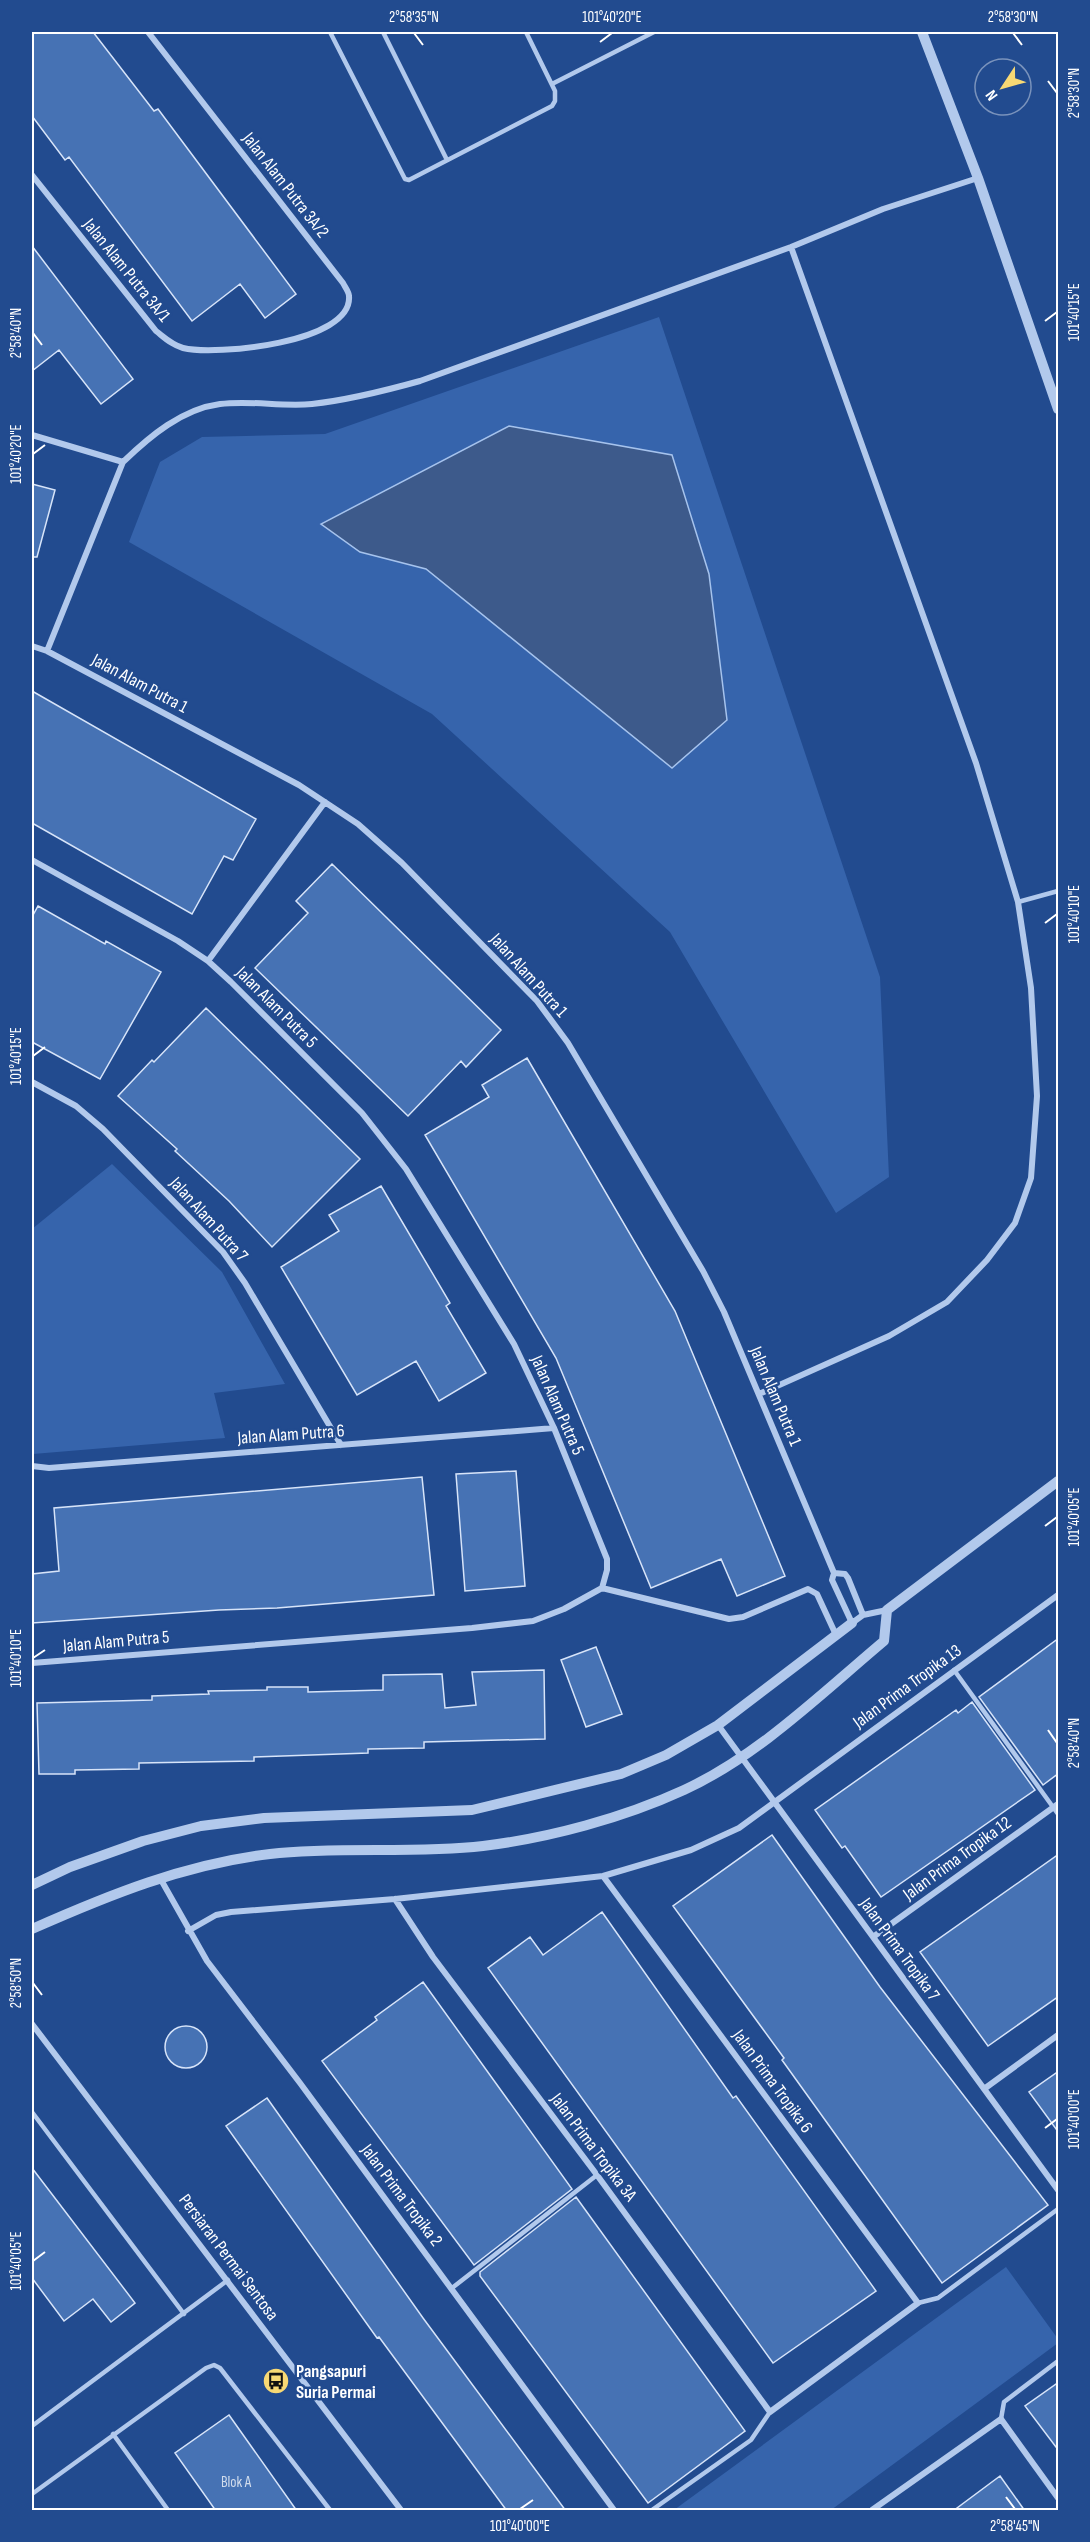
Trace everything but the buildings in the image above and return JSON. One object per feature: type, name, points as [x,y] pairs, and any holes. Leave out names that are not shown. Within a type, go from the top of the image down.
[{"type":"street","name":"Jalan Alam Putra 3A/2","points":[[148,32],[343,283],[349,295],[347,307],[339,318],[326,327],[290,341]]},
{"type":"street","points":[[922,32],[978,178],[1059,409]]},
{"type":"street","name":"Jalan Alam Putra 3A/1","points":[[32,175],[156,331],[168,342],[182,348],[199,350],[290,341]]},
{"type":"street","points":[[47,651],[123,462],[145,441],[175,421],[200,409],[221,404],[311,404],[363,396],[420,381],[791,247],[883,209],[978,178]]},
{"type":"street","points":[[759,1394],[889,1336],[947,1302],[987,1260],[1015,1223],[1031,1178],[1036,1096],[1031,988],[1018,902],[976,763],[791,247]]},
{"type":"street","points":[[32,435],[123,462]]},
{"type":"street","name":"Jalan Alam Putra 1","points":[[32,646],[47,651],[299,785],[358,824],[402,862],[537,1001],[568,1043],[703,1271],[724,1312],[834,1573],[832,1580],[852,1623]]},
{"type":"street","points":[[208,961],[325,802]]},
{"type":"street","name":"Jalan Alam Putra 5","points":[[32,861],[178,941],[208,961],[362,1113],[406,1169],[514,1344],[554,1428],[607,1559],[607,1570],[602,1588],[549,1616],[533,1621],[32,1663]]},
{"type":"street","name":"Jalan Alam Putra 7","points":[[32,1082],[76,1106],[103,1129],[223,1252],[245,1283],[341,1445]]},
{"type":"street","name":"Jalan Alam Putra 6","points":[[32,1466],[49,1468],[554,1428]]},
{"type":"street","points":[[32,1885],[70,1867],[142,1841],[201,1826],[264,1818],[472,1810],[621,1774],[666,1755],[718,1725],[863,1615],[888,1610],[1059,1480]]},
{"type":"street","points":[[834,1573],[845,1574],[848,1578],[863,1615]]},
{"type":"street","points":[[602,1588],[729,1619],[743,1617],[807,1589],[817,1594],[836,1635]]},
{"type":"street","name":"Jalan Prima Tropika 13","points":[[188,1931],[216,1915],[231,1912],[395,1899],[603,1876],[691,1850],[739,1828],[1059,1595]]},
{"type":"street","points":[[32,1929],[159,1877],[211,1863],[272,1854],[482,1846],[536,1837],[633,1811],[685,1790],[742,1759],[884,1641],[888,1610]]},
{"type":"street","name":"Jalan Prima Tropika 7","points":[[718,1725],[1059,2190]]},
{"type":"street","name":"Jalan Prima Tropika 12","points":[[873,1937],[1056,1806]]},
{"type":"street","name":"Jalan Prima Tropika 6","points":[[603,1876],[918,2302]]},
{"type":"street","name":"Jalan Prima Tropika 2","points":[[159,1877],[207,1961],[452,2288],[614,2511]]},
{"type":"street","name":"Jalan Prima Tropika 3A","points":[[395,1899],[433,1957],[597,2175],[770,2412]]},
{"type":"street","name":"Persiaran Permai Sentosa","points":[[32,2024],[401,2511]]},
{"type":"street","points":[[984,2089],[1059,2035]]},
{"type":"street","points":[[770,2412],[918,2302]]},
{"type":"street","points":[[872,2511],[1001,2419],[1059,2498]]},
{"type":"lane","points":[[330,32],[405,178],[409,180],[552,106],[555,96],[552,84],[526,32]]},
{"type":"lane","points":[[382,32],[447,160]]},
{"type":"lane","points":[[552,84],[654,33]]},
{"type":"lane","points":[[1018,902],[1059,891]]},
{"type":"lane","points":[[954,1670],[1056,1806],[1059,1814]]},
{"type":"lane","points":[[32,2112],[184,2314]]},
{"type":"lane","points":[[452,2288],[597,2175]]},
{"type":"lane","points":[[918,2302],[938,2298],[1059,2209]]},
{"type":"lane","points":[[32,2418],[34,2424],[228,2280]]},
{"type":"lane","points":[[1001,2419],[1004,2402],[1059,2361]]},
{"type":"lane","points":[[32,2494],[206,2367],[214,2365],[220,2368],[330,2511]]},
{"type":"lane","points":[[652,2511],[751,2440],[770,2412]]},
{"type":"lane","points":[[113,2434],[168,2511]]},
{"type":"shaded area","points":[[659,317],[880,977],[889,1177],[836,1213],[670,932],[432,714],[129,542],[160,462],[202,437],[325,434]]},
{"type":"shaded area","points":[[509,426],[672,455],[709,574],[727,720],[672,768],[426,569],[360,552],[321,524]]},
{"type":"shaded area","points":[[112,1164],[222,1272],[285,1384],[214,1393],[225,1438],[33,1454],[32,1229]]},
{"type":"shaded area","points":[[1006,2267],[1058,2339],[1058,2343],[831,2510],[674,2510]]},
{"type":"place","name":"Pangsapuri Suria Permai","points":[[276,2381]]}]
